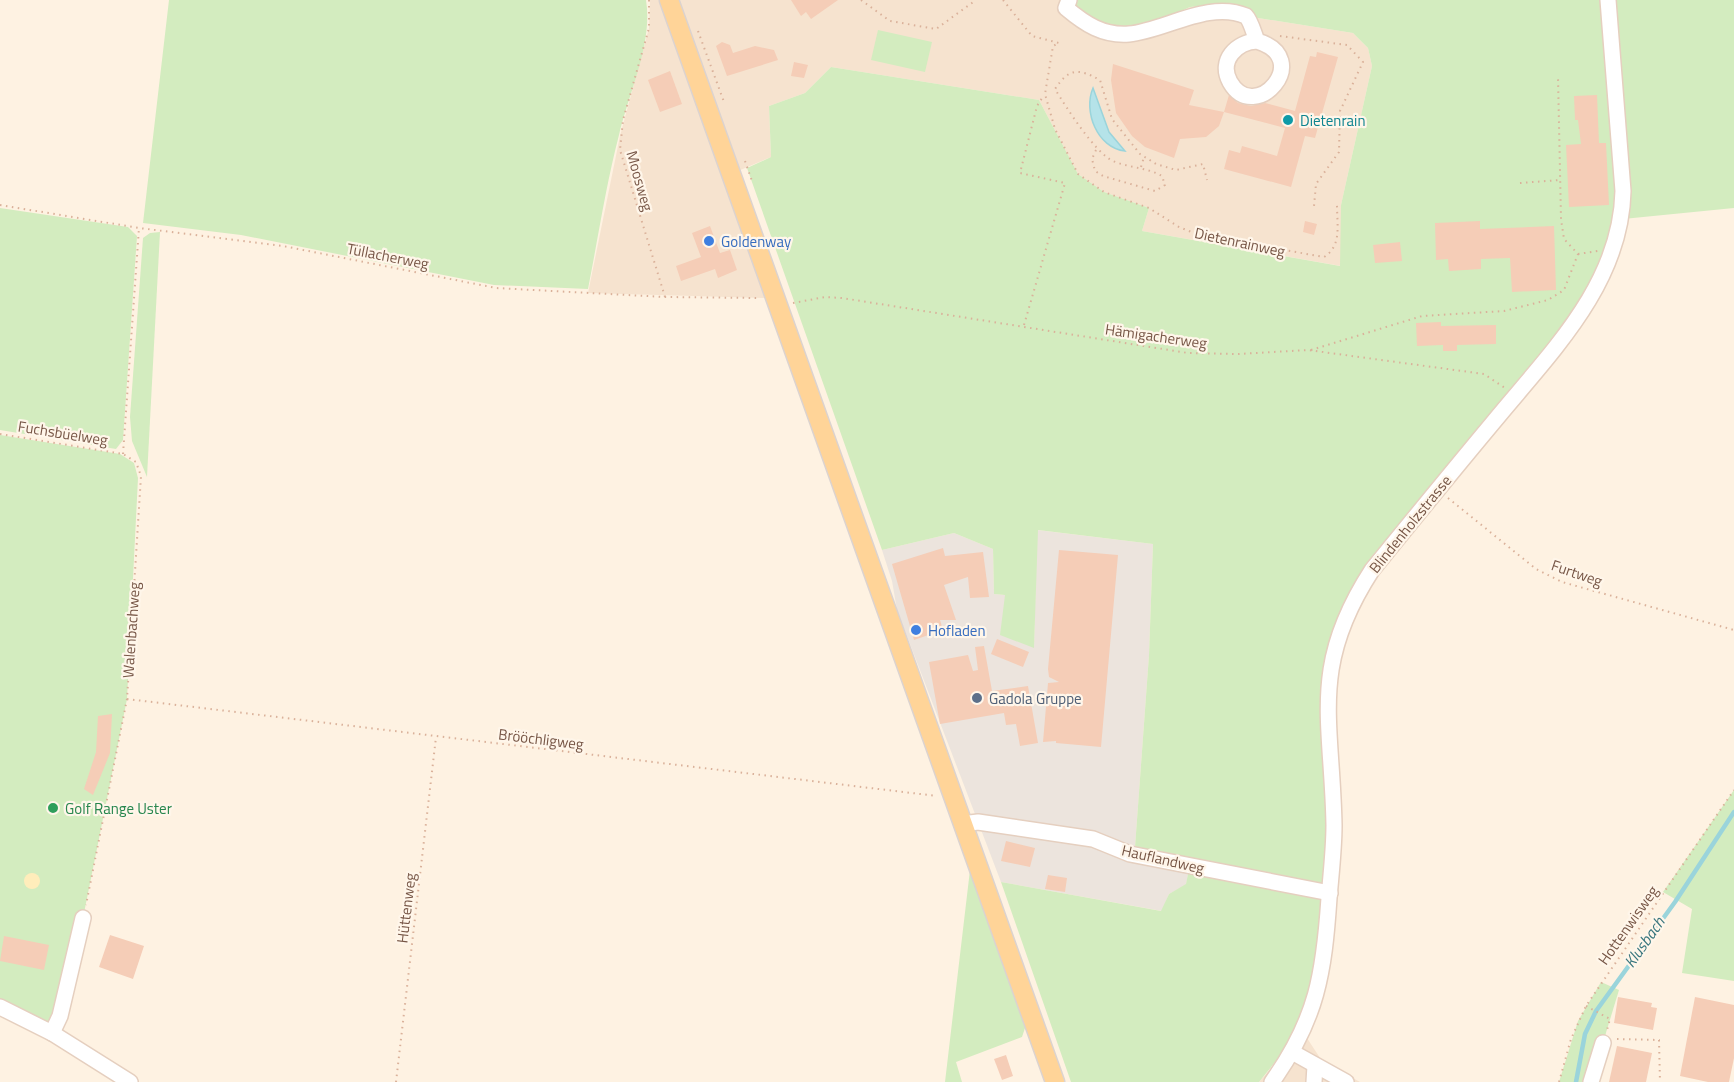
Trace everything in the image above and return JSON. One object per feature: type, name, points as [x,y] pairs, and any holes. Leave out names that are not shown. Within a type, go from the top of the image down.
[{"type":"main road","points":[[669,0],[1055,1082]]},
{"type":"street","points":[[1069,0],[1066,8],[1079,19],[1108,33],[1131,34],[1190,7],[1224,4],[1246,16],[1256,37]]},
{"type":"street","name":"Blindenholzstrasse","points":[[1272,1082],[1292,1052],[1313,1009],[1325,959],[1334,826],[1327,711],[1332,656],[1353,599],[1372,570],[1580,315],[1612,254],[1623,219],[1622,162],[1608,0]]},
{"type":"street","name":"Hauflandweg","points":[[962,824],[978,822],[1093,839],[1130,854],[1330,893]]},
{"type":"street","points":[[52,1033],[60,1016],[83,918]]},
{"type":"street","points":[[0,1007],[52,1033],[130,1082]]},
{"type":"street","points":[[1591,1082],[1603,1043]]},
{"type":"street","points":[[1292,1052],[1346,1082]]},
{"type":"street","points":[[1314,1082],[1315,1066]]},
{"type":"path","name":"Moosweg","points":[[649,0],[649,28],[622,120],[620,150],[665,297]]},
{"type":"path","points":[[861,0],[890,21],[936,29],[976,0]]},
{"type":"path","name":"Dietenrainweg","points":[[1003,0],[1032,36],[1059,43],[1053,46],[1045,94],[1054,129],[1078,174],[1104,192],[1149,208],[1179,227],[1199,235],[1324,257],[1337,244],[1337,206]]},
{"type":"path","points":[[1256,37],[1347,45],[1363,62],[1340,111],[1339,152],[1316,184],[1314,206]]},
{"type":"path","points":[[1096,150],[1092,159],[1095,171],[1103,176],[1155,190],[1165,185],[1162,176],[1141,167],[1115,162],[1096,150],[1054,89],[1064,75],[1071,72],[1086,72],[1100,80],[1112,119],[1144,157],[1156,164],[1176,170],[1203,164],[1207,180]]},
{"type":"path","points":[[1308,350],[1422,316],[1504,311],[1548,300],[1564,290],[1578,254],[1564,239],[1560,180],[1558,77]]},
{"type":"path","points":[[1024,325],[1065,183],[1020,173],[1037,106],[1045,94]]},
{"type":"path","points":[[1141,167],[1144,157]]},
{"type":"path","points":[[1520,183],[1560,180]]},
{"type":"path","name":"Tüllacherweg","points":[[0,206],[139,228],[283,246],[496,288],[776,301],[825,297]]},
{"type":"path","points":[[123,454],[139,228]]},
{"type":"path","name":"Hämigacherweg","points":[[825,297],[1024,325],[1188,353],[1238,354],[1308,350],[1484,374],[1515,395]]},
{"type":"path","name":"Fuchsbüelweg","points":[[0,434],[123,454]]},
{"type":"path","name":"Walenbachweg","points":[[83,918],[127,699],[141,476],[136,462],[123,454]]},
{"type":"path","name":"Furtweg","points":[[1437,489],[1536,569],[1562,582],[1734,630]]},
{"type":"path","name":"Brööchligweg","points":[[127,699],[953,798]]},
{"type":"path","name":"Hüttenweg","points":[[396,1082],[436,737]]},
{"type":"path","name":"Hottenwisweg","points":[[1559,1082],[1571,1039],[1586,1006],[1734,790]]},
{"type":"path","points":[[1586,1006],[1610,1019]]},
{"type":"path","points":[[1603,1043],[1613,1038],[1659,1040],[1660,1082]]},
{"type":"shaded area","points":[[650,0],[1069,0],[1157,23],[1190,7],[1223,4],[1246,16],[1353,33],[1368,48],[1372,66],[1341,205],[1341,266],[1142,231],[1149,208],[1104,192],[1078,174],[1039,100],[831,67],[805,93],[769,106],[771,157],[731,174],[766,298],[588,293],[620,136],[649,28]]},
{"type":"shaded area","points":[[1037,530],[1153,544],[1149,655],[1134,861],[1189,869],[1186,885],[1169,894],[1162,911],[1001,882],[897,610],[892,581],[882,550],[954,533],[993,549],[994,594],[1005,595],[1034,647]]},
{"type":"shaded area","points":[[1303,1032],[1322,1061],[1360,1082],[1259,1082]]},
{"type":"green space","points":[[169,0],[646,0],[646,34],[643,51],[614,154],[588,289],[494,285],[241,235],[143,223]]},
{"type":"green space","points":[[1069,0],[1734,0],[1734,208],[1623,219],[1599,283],[1372,570],[1332,656],[1332,787],[1319,987],[1284,1051],[1259,1082],[1071,1082],[1001,882],[1161,911],[1169,894],[1186,884],[1189,869],[1134,861],[1149,655],[1153,544],[1038,530],[1034,648],[1000,635],[1005,595],[994,594],[993,549],[954,533],[882,550],[747,168],[771,157],[769,106],[805,93],[831,67],[1039,100],[1078,174],[1104,192],[1149,208],[1142,231],[1340,266],[1341,205],[1372,66],[1368,48],[1353,33],[1246,16],[1223,4],[1190,7],[1131,34],[1093,28]]},
{"type":"green space","points":[[878,30],[932,42],[925,72],[871,60]]},
{"type":"green space","points":[[0,208],[128,227],[137,236],[123,440],[116,449],[0,430]]},
{"type":"green space","points":[[160,232],[147,477],[132,441],[130,417],[143,238],[150,233]]},
{"type":"green space","points":[[0,435],[120,454],[134,463],[138,478],[127,699],[83,918],[52,1033],[0,1007]]},
{"type":"green space","points":[[1734,790],[1734,981],[1682,973],[1692,909],[1663,892]]},
{"type":"green space","points":[[970,870],[1026,1025],[1022,1037],[956,1062],[962,1082],[945,1082]]},
{"type":"green space","points":[[1601,982],[1619,990],[1591,1082],[1559,1082],[1578,1021]]},
{"type":"sand","points":[[32,873],[40,881],[32,889],[24,881]]},
{"type":"water","points":[[1093,88],[1109,132],[1125,151],[1107,143],[1095,127],[1090,107]]},
{"type":"building","points":[[791,0],[838,0],[811,19],[806,12],[801,16]]},
{"type":"building","points":[[722,42],[730,45],[733,53],[755,46],[774,50],[778,60],[727,76],[716,46]]},
{"type":"building","name":"Dietenrain","points":[[1317,52],[1338,57],[1315,138],[1305,136],[1291,187],[1224,169],[1229,150],[1240,153],[1242,146],[1277,156],[1285,128],[1224,112],[1229,95],[1238,103],[1251,106],[1265,103],[1295,111],[1310,56],[1316,57]]},
{"type":"building","points":[[794,62],[808,65],[804,78],[791,76]]},
{"type":"building","points":[[1113,64],[1194,90],[1189,105],[1224,112],[1219,126],[1206,137],[1180,139],[1174,158],[1145,147],[1132,136],[1116,113],[1111,80]]},
{"type":"building","points":[[670,71],[682,104],[660,112],[648,80]]},
{"type":"building","points":[[1597,95],[1599,143],[1606,143],[1609,205],[1569,207],[1566,145],[1581,144],[1578,120],[1575,120],[1574,96]]},
{"type":"building","points":[[1305,221],[1317,224],[1314,235],[1303,232]]},
{"type":"building","points":[[1480,221],[1480,229],[1554,226],[1556,290],[1512,292],[1510,258],[1481,259],[1481,269],[1449,271],[1448,259],[1436,260],[1435,223]]},
{"type":"building","points":[[710,226],[720,253],[730,250],[737,270],[718,278],[715,269],[681,281],[676,266],[701,257],[692,233]]},
{"type":"building","points":[[1400,242],[1402,261],[1375,263],[1373,245]]},
{"type":"building","points":[[1441,322],[1441,326],[1496,325],[1496,344],[1457,345],[1457,351],[1443,351],[1443,345],[1417,346],[1416,323]]},
{"type":"building","points":[[943,548],[945,556],[983,552],[989,597],[970,598],[968,577],[944,585],[956,620],[940,620],[943,630],[914,640],[892,564]]},
{"type":"building","points":[[1059,550],[1118,555],[1101,747],[1056,743],[1056,741],[1043,742],[1048,683],[1059,682],[1049,677],[1048,669]]},
{"type":"building","points":[[997,639],[1029,652],[1023,667],[991,654]]},
{"type":"building","points":[[984,646],[992,691],[1028,686],[1038,743],[1020,746],[1016,724],[1006,725],[1004,713],[940,724],[929,662],[968,655],[973,671],[978,670],[975,647]]},
{"type":"building","points":[[112,714],[110,753],[93,795],[84,789],[96,752],[98,716]]},
{"type":"building","points":[[1006,841],[1035,848],[1030,867],[1001,861]]},
{"type":"building","points":[[1048,875],[1067,878],[1065,892],[1045,889]]},
{"type":"building","points":[[110,935],[144,946],[133,979],[99,967]]},
{"type":"building","points":[[4,936],[49,945],[44,970],[0,961]]},
{"type":"building","points":[[1618,997],[1652,1003],[1651,1007],[1657,1008],[1653,1030],[1614,1023]]},
{"type":"building","points":[[1695,997],[1734,1005],[1734,1058],[1729,1082],[1708,1082],[1680,1076]]},
{"type":"building","points":[[1617,1046],[1652,1053],[1646,1082],[1609,1082]]},
{"type":"building","points":[[1006,1055],[1013,1076],[1002,1080],[994,1059]]},
{"type":"waterway","name":"Klusbach","points":[[1576,1082],[1585,1034],[1596,1011],[1675,902],[1734,812]]},
{"type":"place","name":"Dietenrain","points":[[1288,120]]},
{"type":"place","name":"Goldenway","points":[[709,241]]},
{"type":"place","name":"Hofladen","points":[[916,630]]},
{"type":"place","name":"Gadola Gruppe","points":[[977,698]]},
{"type":"place","name":"Golf Range Uster","points":[[53,808]]}]
